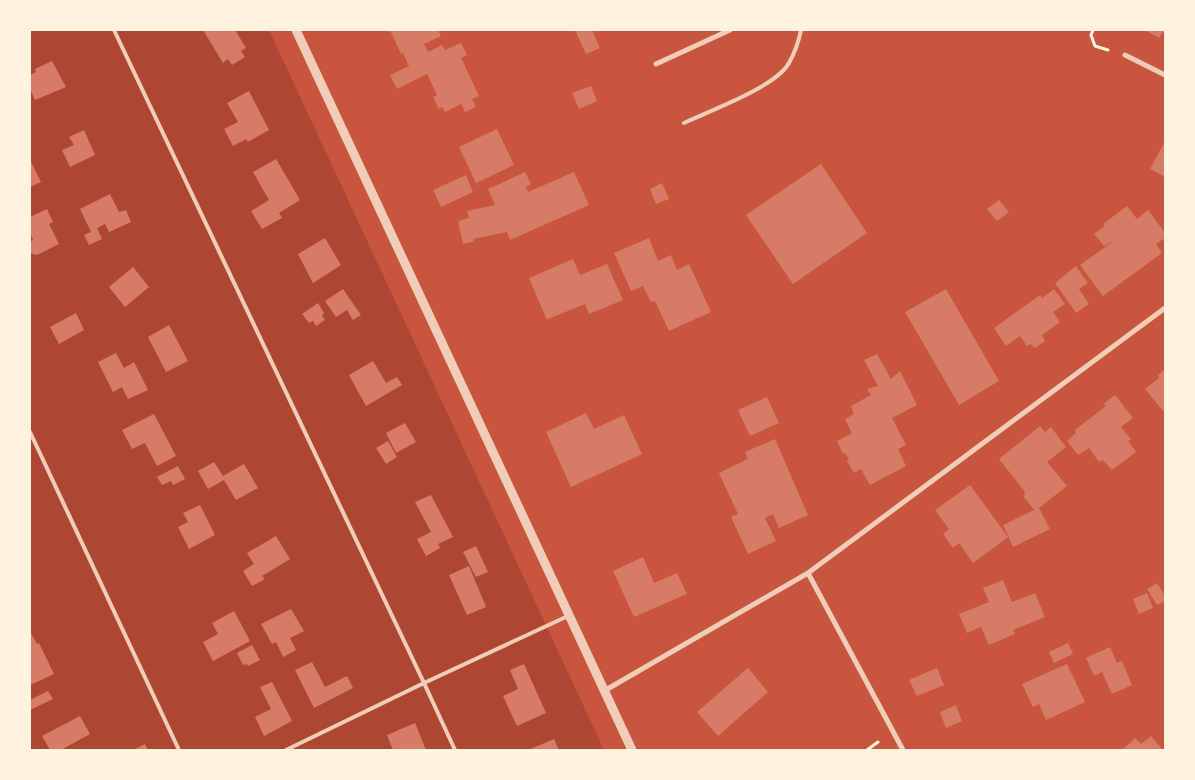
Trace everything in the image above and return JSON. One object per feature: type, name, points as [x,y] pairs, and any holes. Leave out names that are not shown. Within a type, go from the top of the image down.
[{"type":"street","points":[[296,30],[632,750]]},
{"type":"street","points":[[656,64],[730,30]]},
{"type":"street","points":[[1125,55],[1165,75]]},
{"type":"street","points":[[604,691],[808,573],[1165,308]]},
{"type":"street","points":[[808,573],[903,750]]},
{"type":"lane","points":[[114,30],[455,750]]},
{"type":"lane","points":[[684,123],[759,88],[777,76],[789,64],[801,30]]},
{"type":"lane","points":[[30,432],[179,750]]},
{"type":"lane","points":[[286,750],[569,615]]},
{"type":"path","points":[[1093,30],[1091,35],[1095,46],[1125,55]]},
{"type":"shaded area","points":[[30,30],[269,30],[604,750],[30,750]]},
{"type":"building","points":[[203,30],[235,30],[246,48],[241,51],[245,57],[232,65],[228,59],[223,63]]},
{"type":"building","points":[[390,30],[438,30],[441,36],[424,44],[428,52],[442,45],[445,50],[461,43],[467,55],[461,58],[479,96],[472,99],[476,107],[465,112],[461,104],[445,112],[442,107],[439,109],[433,97],[437,95],[427,74],[397,89],[390,75],[409,66]]},
{"type":"building","points":[[575,30],[592,30],[600,48],[586,54]]},
{"type":"building","points":[[1145,30],[1164,30],[1159,38]]},
{"type":"building","points":[[52,61],[66,87],[35,100],[30,89],[30,75],[36,72],[35,69]]},
{"type":"building","points":[[591,86],[597,101],[579,109],[572,93]]},
{"type":"building","points":[[249,91],[269,130],[248,142],[246,139],[233,146],[224,129],[238,122],[227,103]]},
{"type":"building","points":[[497,129],[514,165],[476,183],[459,147]]},
{"type":"building","points":[[84,130],[95,155],[70,167],[62,150],[74,145],[69,137]]},
{"type":"building","points":[[1165,141],[1165,177],[1150,169]]},
{"type":"building","points":[[276,159],[300,200],[279,213],[282,218],[262,229],[251,211],[269,200],[253,172]]},
{"type":"building","points":[[30,160],[41,182],[30,187]]},
{"type":"building","points":[[821,164],[867,233],[793,284],[746,215]]},
{"type":"building","points":[[525,172],[531,184],[526,187],[528,192],[574,172],[589,205],[510,240],[507,232],[473,239],[474,241],[463,244],[458,221],[469,218],[467,211],[495,205],[488,189]]},
{"type":"building","points":[[466,175],[473,192],[441,207],[433,190]]},
{"type":"building","points":[[662,183],[669,199],[656,204],[650,189]]},
{"type":"building","points":[[110,194],[119,212],[126,210],[131,222],[109,232],[105,224],[97,228],[102,239],[89,245],[84,235],[91,232],[80,209]]},
{"type":"building","points":[[999,200],[1009,212],[997,221],[987,209]]},
{"type":"building","points":[[1127,206],[1137,219],[1148,210],[1165,233],[1165,238],[1156,244],[1162,253],[1103,296],[1080,265],[1115,240],[1104,246],[1094,234],[1105,226],[1103,224]]},
{"type":"building","points":[[47,209],[53,222],[49,224],[59,244],[37,255],[30,253],[30,242],[33,240],[30,233],[30,217]]},
{"type":"building","points":[[325,238],[341,265],[313,283],[298,254]]},
{"type":"building","points":[[649,238],[658,261],[671,255],[677,270],[689,264],[711,312],[669,331],[655,301],[651,302],[643,286],[631,291],[614,253]]},
{"type":"building","points":[[573,259],[580,275],[607,264],[623,300],[589,314],[585,304],[548,319],[529,278]]},
{"type":"building","points":[[1076,266],[1088,283],[1079,289],[1089,304],[1076,313],[1055,283]]},
{"type":"building","points":[[133,267],[149,287],[125,307],[109,287]]},
{"type":"building","points":[[343,289],[361,315],[353,320],[347,310],[336,317],[325,301]]},
{"type":"building","points":[[946,289],[999,381],[959,405],[905,312]]},
{"type":"building","points":[[1054,289],[1065,304],[1053,312],[1060,322],[1042,335],[1045,341],[1035,348],[1030,344],[1027,346],[1020,336],[1006,346],[994,328],[1040,295],[1042,298]]},
{"type":"building","points":[[318,303],[324,313],[322,315],[325,320],[316,326],[313,321],[309,323],[302,314]]},
{"type":"building","points":[[76,313],[84,330],[59,344],[50,327]]},
{"type":"building","points":[[169,325],[188,361],[166,372],[148,337]]},
{"type":"building","points":[[116,353],[124,368],[134,362],[148,390],[128,399],[122,387],[113,392],[98,362]]},
{"type":"building","points":[[877,354],[891,379],[900,371],[917,405],[892,418],[906,445],[898,449],[906,466],[870,485],[861,469],[854,473],[847,461],[849,460],[845,453],[843,454],[837,441],[852,433],[845,419],[854,414],[851,406],[871,395],[867,389],[878,386],[864,360]]},
{"type":"building","points":[[373,361],[386,383],[397,377],[402,385],[366,406],[349,375]]},
{"type":"building","points":[[1165,369],[1165,409],[1163,411],[1145,389],[1159,378],[1158,375]]},
{"type":"building","points":[[1115,395],[1133,418],[1121,427],[1131,439],[1128,441],[1136,452],[1112,470],[1103,460],[1099,462],[1089,448],[1078,455],[1067,441],[1076,433],[1075,430],[1106,406],[1103,404]]},
{"type":"building","points":[[767,397],[779,423],[750,436],[738,410]]},
{"type":"building","points":[[586,413],[594,429],[624,415],[642,454],[571,487],[546,432]]},
{"type":"building","points":[[154,414],[176,456],[157,466],[145,443],[132,449],[122,430]]},
{"type":"building","points":[[405,423],[416,442],[396,453],[386,433]]},
{"type":"building","points":[[1040,426],[1045,432],[1051,427],[1066,447],[1047,462],[1067,486],[1039,508],[1050,529],[1013,547],[1003,525],[1034,510],[1024,497],[1025,492],[999,459]]},
{"type":"building","points":[[775,439],[808,515],[779,528],[773,514],[765,518],[776,541],[748,554],[731,517],[738,514],[719,473],[748,459],[745,452]]},
{"type":"building","points":[[388,441],[397,457],[386,464],[376,448]]},
{"type":"building","points":[[214,462],[223,476],[244,464],[258,488],[236,500],[224,480],[208,489],[198,471]]},
{"type":"building","points":[[178,466],[185,479],[173,485],[171,481],[162,485],[157,477]]},
{"type":"building","points":[[970,485],[1008,537],[973,563],[959,543],[953,548],[943,534],[949,529],[935,510]]},
{"type":"building","points":[[431,495],[453,537],[438,544],[440,548],[426,556],[417,539],[431,532],[415,502]]},
{"type":"building","points":[[200,505],[215,535],[189,549],[178,527],[188,522],[183,513]]},
{"type":"building","points":[[276,536],[290,559],[262,576],[265,579],[252,586],[243,571],[254,564],[247,553]]},
{"type":"building","points":[[476,546],[488,572],[476,577],[463,552]]},
{"type":"building","points":[[643,557],[654,583],[677,573],[687,594],[634,617],[613,571]]},
{"type":"building","points":[[469,566],[486,607],[467,615],[449,575]]},
{"type":"building","points":[[1003,580],[1012,602],[1035,593],[1045,617],[1013,630],[1015,634],[989,645],[981,627],[967,633],[959,614],[989,602],[983,588]]},
{"type":"building","points":[[1157,583],[1165,596],[1165,601],[1157,605],[1147,589]]},
{"type":"building","points":[[1147,593],[1153,608],[1139,614],[1133,599]]},
{"type":"building","points":[[291,609],[304,631],[290,638],[296,650],[283,657],[276,642],[272,644],[261,624]]},
{"type":"building","points":[[234,611],[250,641],[213,661],[203,642],[218,634],[212,623]]},
{"type":"building","points":[[30,634],[37,644],[39,643],[54,674],[30,685]]},
{"type":"building","points":[[1068,643],[1073,654],[1054,663],[1049,652]]},
{"type":"building","points":[[252,645],[260,660],[248,666],[247,664],[243,665],[237,653]]},
{"type":"building","points":[[1110,647],[1117,663],[1122,661],[1132,685],[1112,694],[1102,672],[1094,676],[1086,658]]},
{"type":"building","points":[[312,662],[325,687],[347,676],[353,688],[314,708],[295,670]]},
{"type":"building","points":[[524,664],[546,713],[517,726],[503,696],[518,689],[510,670]]},
{"type":"building","points":[[1067,664],[1085,702],[1046,720],[1039,704],[1033,707],[1022,684]]},
{"type":"building","points":[[748,668],[768,692],[718,736],[697,712]]},
{"type":"building","points":[[937,668],[944,685],[917,696],[909,680]]},
{"type":"building","points":[[272,682],[292,721],[264,736],[255,717],[271,709],[260,687]]},
{"type":"building","points":[[48,691],[53,699],[30,710],[30,700]]},
{"type":"building","points":[[956,705],[962,721],[946,728],[940,712]]},
{"type":"building","points":[[80,716],[90,734],[61,750],[50,750],[42,736]]},
{"type":"building","points":[[415,723],[426,750],[393,750],[387,735]]},
{"type":"building","points":[[1151,736],[1163,750],[1123,749],[1135,738],[1141,744]]},
{"type":"building","points":[[554,739],[559,750],[528,750]]},
{"type":"building","points":[[145,744],[148,750],[133,750]]}]
